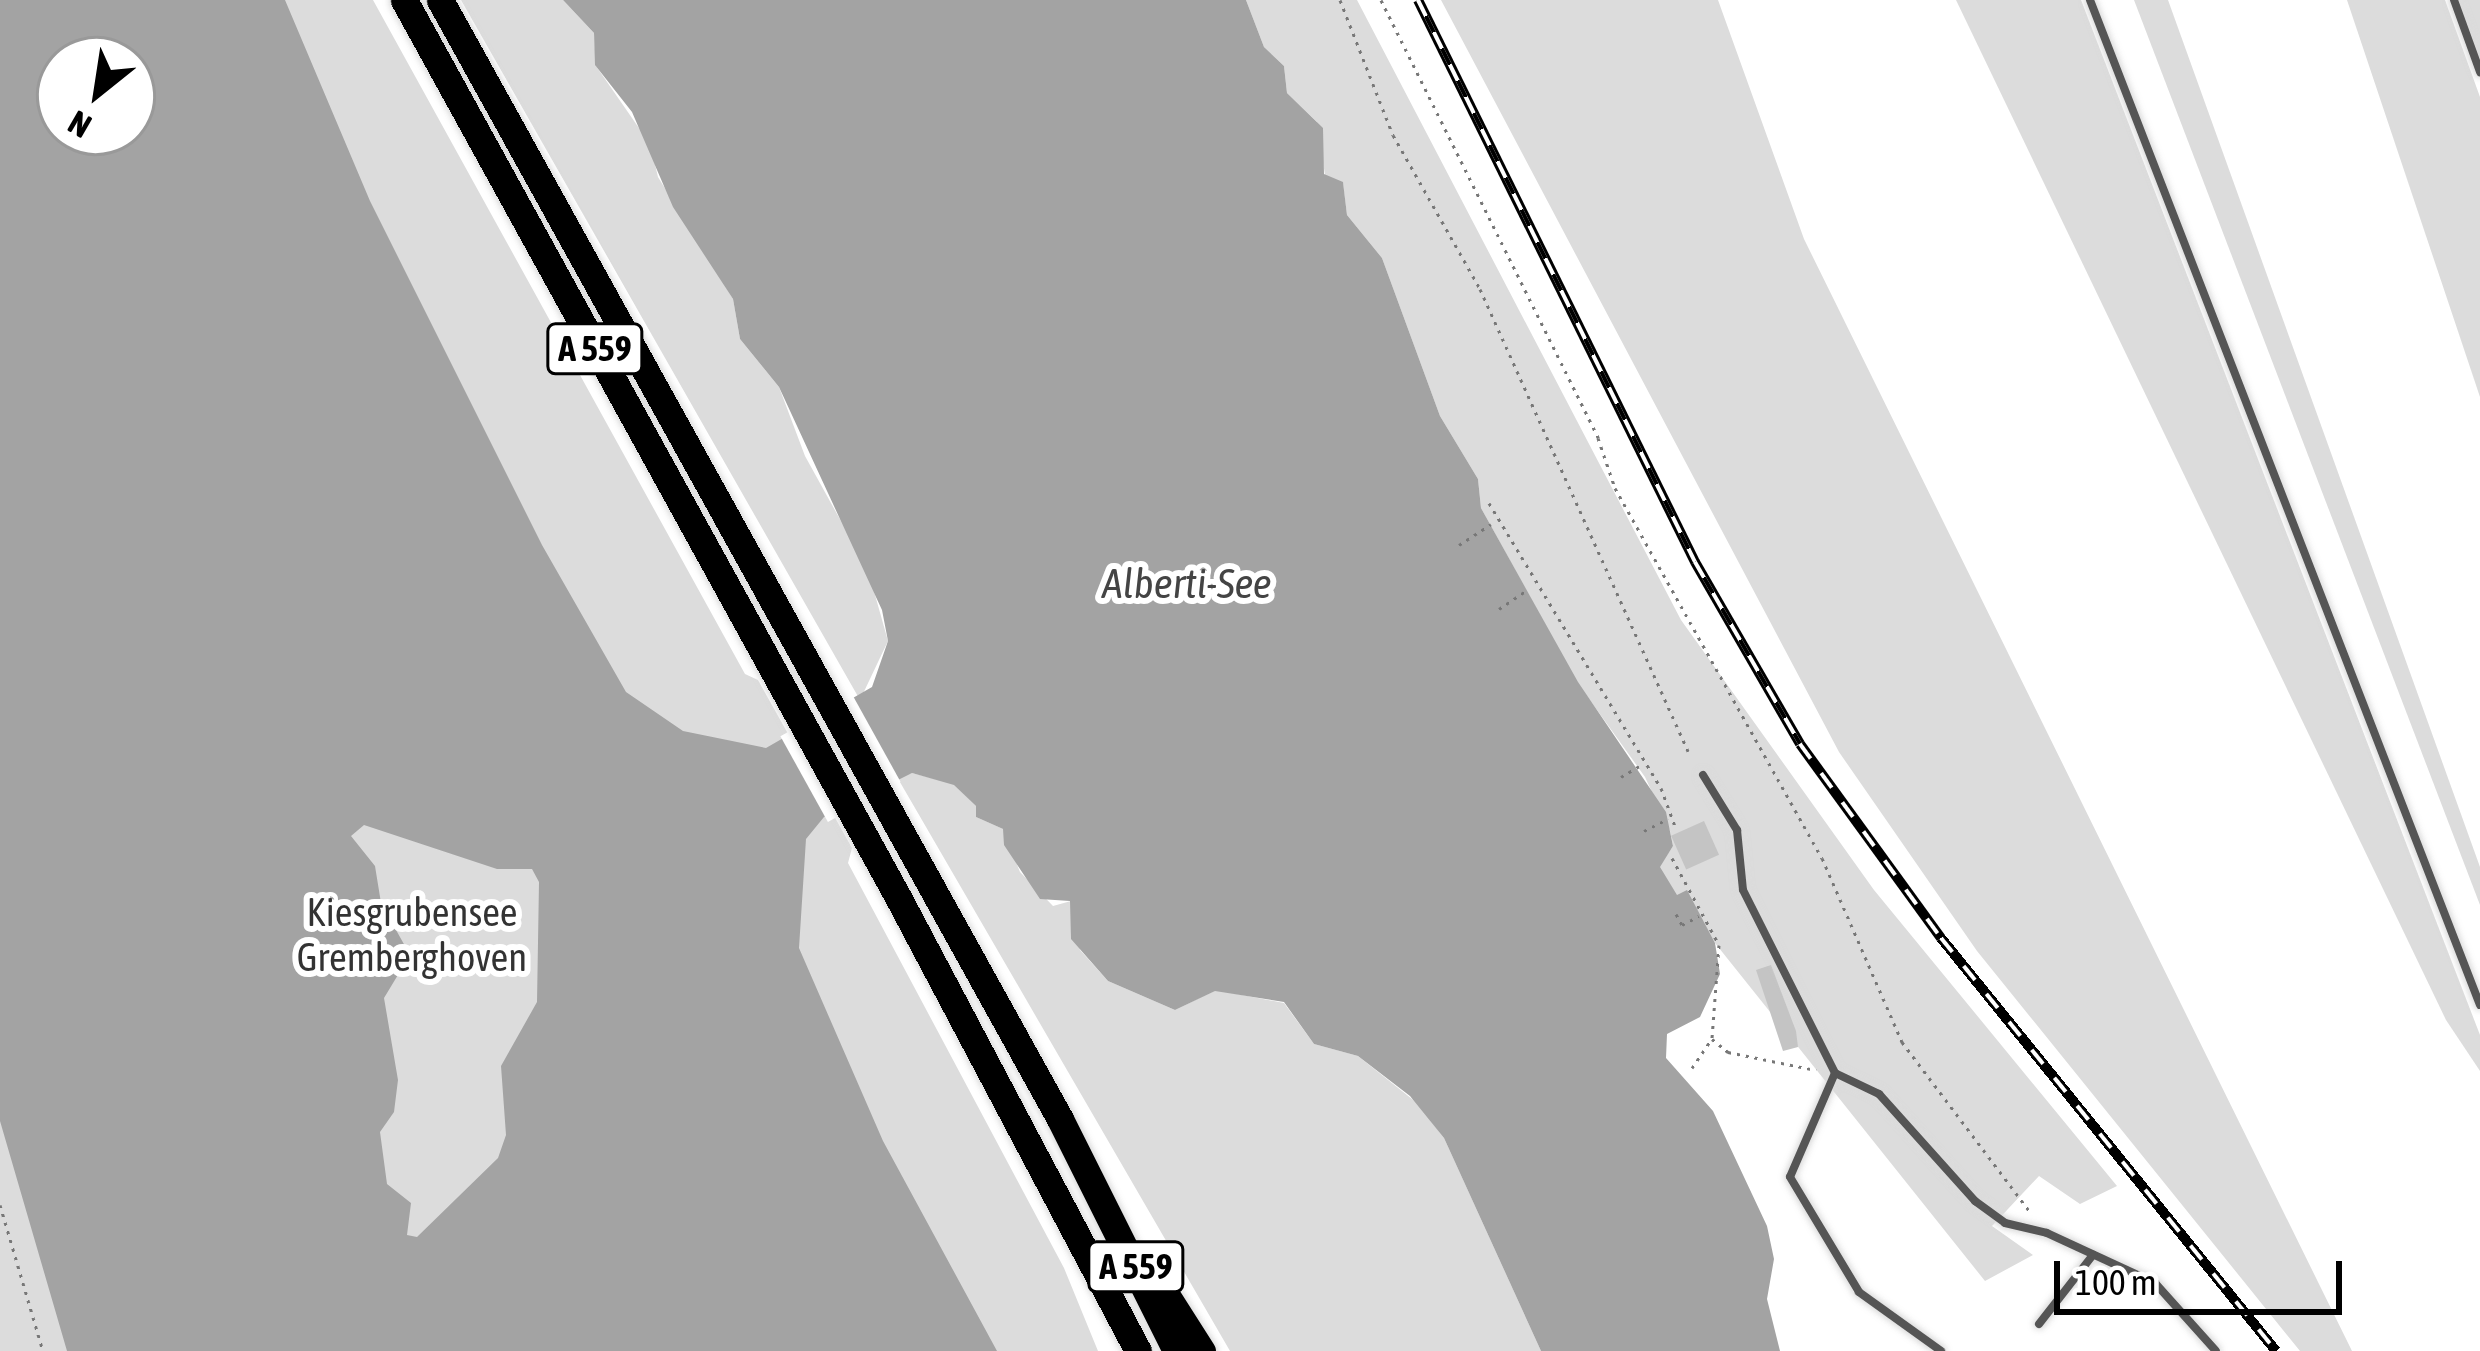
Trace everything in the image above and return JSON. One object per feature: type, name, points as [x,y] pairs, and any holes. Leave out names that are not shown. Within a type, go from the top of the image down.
[{"type":"highway","name":"A 559","points":[[404,0],[867,840],[1138,1351]]},
{"type":"highway","name":"A 559","points":[[440,0],[1094,1184],[1176,1351]]},
{"type":"highway","points":[[1094,1184],[1202,1351]]},
{"type":"highway","points":[[1051,1192],[1117,1351]]},
{"type":"lane","points":[[2090,0],[2480,1005]]},
{"type":"lane","points":[[2454,0],[2480,72]]},
{"type":"lane","points":[[1702,775],[1737,830],[1742,890],[1834,1073],[1879,1094],[1975,1201],[2006,1222],[2048,1233],[2155,1283],[2216,1351]]},
{"type":"lane","points":[[1834,1073],[1790,1177],[1859,1292],[1941,1351]]},
{"type":"lane","points":[[2039,1324],[2093,1255]]},
{"type":"path","points":[[1340,0],[1394,135],[1480,289],[1688,751]]},
{"type":"path","points":[[1381,0],[1598,438],[1616,488],[1822,858],[1902,1042],[2048,1233]]},
{"type":"path","points":[[1489,503],[1660,788],[1676,829]]},
{"type":"path","points":[[1459,545],[1491,524]]},
{"type":"path","points":[[1499,609],[1527,590]]},
{"type":"path","points":[[1621,777],[1639,766]]},
{"type":"path","points":[[1644,831],[1668,819]]},
{"type":"path","points":[[1672,858],[1719,946],[1712,1039],[1692,1068]]},
{"type":"path","points":[[1676,914],[1682,925],[1699,916]]},
{"type":"path","points":[[1712,1039],[1761,1062],[1834,1073]]},
{"type":"path","points":[[0,1205],[43,1351]]},
{"type":"green space","name":"Kiesgrubensee Gremberghoven","points":[[0,0],[373,0],[745,674],[758,680],[852,848],[848,863],[1064,1268],[1098,1351],[0,1351]]},
{"type":"green space","points":[[461,0],[563,0],[594,33],[596,66],[650,144],[658,177],[733,299],[740,339],[779,387],[805,456],[868,570],[888,641],[860,700]]},
{"type":"green space","points":[[1246,0],[1357,0],[1681,620],[1874,890],[2117,1186],[2080,1204],[2039,1176],[1992,1226],[2033,1255],[1985,1281],[1715,943],[1686,891],[1677,896],[1659,867],[1673,846],[1670,831],[1645,777],[1577,682],[1481,508],[1478,479],[1440,416],[1382,258],[1347,215],[1343,183],[1325,175],[1317,122],[1287,93],[1284,66],[1264,47]]},
{"type":"green space","points":[[1441,0],[1718,0],[1804,239],[2352,1351],[2300,1351],[1977,951],[1839,752]]},
{"type":"green space","points":[[1956,0],[2081,0],[2480,1035],[2480,1071],[2446,1020]]},
{"type":"green space","points":[[2134,0],[2168,0],[2480,867],[2480,905]]},
{"type":"green space","points":[[2347,0],[2445,0],[2480,97],[2480,397]]},
{"type":"green space","points":[[2457,0],[2480,0],[2480,63]]},
{"type":"green space","points":[[912,773],[954,784],[976,806],[976,817],[1003,829],[1020,872],[1053,906],[1071,901],[1080,950],[1108,981],[1175,1010],[1216,990],[1284,1003],[1314,1044],[1358,1056],[1417,1103],[1444,1138],[1541,1351],[1230,1351],[897,777]]},
{"type":"water","name":"Alberti-See","points":[[0,0],[285,0],[370,201],[542,545],[626,692],[683,731],[766,748],[872,687],[888,641],[882,610],[779,387],[740,339],[733,299],[673,207],[632,112],[595,65],[594,33],[563,0],[1246,0],[1264,47],[1284,66],[1287,93],[1323,128],[1324,174],[1343,182],[1347,215],[1382,258],[1440,416],[1478,479],[1481,508],[1578,682],[1666,812],[1673,846],[1660,867],[1677,895],[1687,890],[1715,943],[1720,974],[1700,1017],[1667,1034],[1666,1058],[1713,1111],[1767,1226],[1774,1259],[1767,1299],[1780,1351],[1541,1351],[1444,1138],[1410,1096],[1358,1056],[1314,1044],[1284,1002],[1215,991],[1175,1010],[1108,981],[1071,939],[1070,901],[1040,899],[1004,845],[1003,829],[976,817],[976,806],[954,785],[912,773],[824,817],[806,839],[799,948],[883,1141],[997,1351],[67,1351],[0,1121]],"holes":[[[364,825],[497,869],[532,869],[539,882],[537,1002],[501,1066],[506,1135],[498,1158],[417,1237],[407,1235],[411,1203],[387,1184],[380,1132],[394,1112],[398,1080],[384,998],[410,955],[381,903],[375,866],[351,836]]]},
{"type":"pier","points":[[853,696],[901,782],[828,822],[780,736]]},
{"type":"building","points":[[1704,821],[1719,855],[1686,869],[1671,836]]},
{"type":"building","points":[[1771,965],[1796,1031],[1798,1047],[1783,1051],[1756,970]]},
{"type":"railway","points":[[1418,0],[1695,562],[1800,744],[1941,938],[2276,1351]]}]
